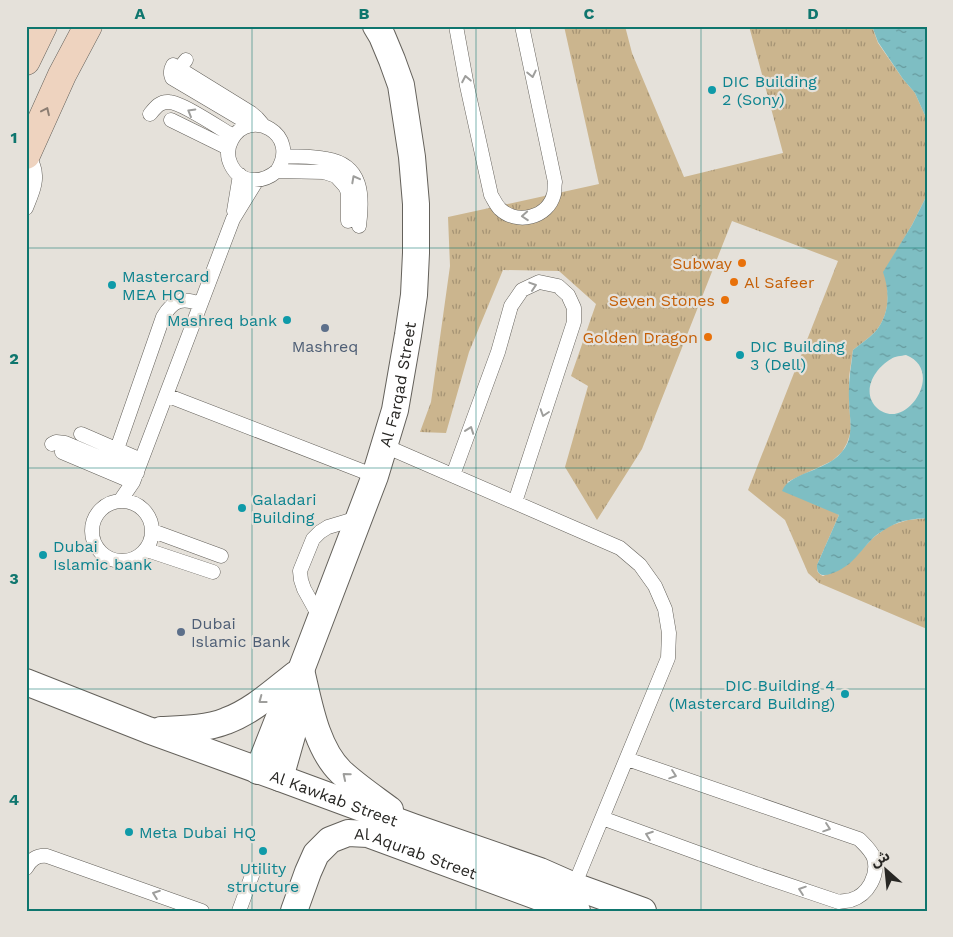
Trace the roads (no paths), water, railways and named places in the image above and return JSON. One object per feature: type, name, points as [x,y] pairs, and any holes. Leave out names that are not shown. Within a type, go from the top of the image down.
[{"type":"street","points":[[26,61],[43,26]]},
{"type":"street","points":[[26,155],[62,75],[88,26]]},
{"type":"street","name":"Al Farqad Street","points":[[376,26],[382,36],[401,85]]},
{"type":"street","name":"Al Farqad Street","points":[[269,774],[278,720],[301,670],[385,446],[395,410],[408,335],[414,295],[416,204],[412,157],[401,85],[400,58],[395,26]]},
{"type":"street","points":[[148,730],[207,727],[226,722],[261,702],[301,670],[321,743],[329,758],[340,772],[413,827]]},
{"type":"street","name":"Al Kawkab Street","points":[[26,682],[148,730],[413,827],[540,871],[576,898],[643,911]]},
{"type":"street","name":"Al Aqurab Street","points":[[294,911],[316,854],[330,840],[348,833],[368,834],[576,898]]},
{"type":"lane","points":[[456,26],[491,196],[498,208],[509,216],[523,218],[537,215],[547,206],[554,195],[555,182],[522,26]]},
{"type":"lane","points":[[179,62],[182,65],[183,71],[258,118],[258,125]]},
{"type":"lane","points":[[150,114],[158,105],[169,102],[180,106],[231,142]]},
{"type":"lane","points":[[171,120],[231,142]]},
{"type":"lane","points":[[258,125],[270,129],[276,134],[281,140],[284,156],[282,164],[272,176],[256,180],[240,175],[233,168],[229,159],[231,142],[240,130],[258,125]]},
{"type":"lane","points":[[26,155],[33,165],[35,177],[34,189],[26,208]]},
{"type":"lane","points":[[277,171],[324,172],[336,176],[348,192],[353,223],[361,210],[358,182],[351,171],[340,163],[326,159],[284,156]]},
{"type":"lane","points":[[233,219],[240,175]]},
{"type":"lane","points":[[120,500],[137,471],[233,219],[256,180]]},
{"type":"lane","points":[[453,475],[498,352],[511,306],[522,290],[539,282],[558,286],[568,295],[574,308],[574,322],[515,502]]},
{"type":"lane","points":[[116,450],[164,316],[169,307],[179,300],[190,300],[200,304]]},
{"type":"lane","points":[[166,396],[375,476]]},
{"type":"lane","points":[[81,434],[116,450],[137,471],[139,505]]},
{"type":"lane","points":[[385,446],[620,548],[640,565],[655,586],[665,609],[669,633],[668,658],[602,818],[576,898]]},
{"type":"lane","points":[[57,448],[137,471]]},
{"type":"lane","points":[[120,500],[130,501],[139,505],[147,512],[153,531],[152,541],[147,550],[139,557],[130,561],[120,562],[102,554],[95,546],[92,526],[102,509],[110,503],[120,500]]},
{"type":"lane","points":[[320,618],[304,589],[300,571],[313,539],[320,532],[328,527],[358,518]]},
{"type":"lane","points":[[153,531],[221,556]]},
{"type":"lane","points":[[147,550],[213,572]]},
{"type":"lane","points":[[602,818],[839,902],[852,900],[864,894],[872,883],[875,871],[874,858],[867,846],[859,840],[627,759]]},
{"type":"lane","points":[[26,868],[35,857],[47,856],[202,911]]},
{"type":"lane","points":[[239,911],[254,870]]},
{"type":"water","points":[[872,26],[927,26],[927,120],[915,93],[878,42]]},
{"type":"water","points":[[927,195],[927,518],[903,521],[889,527],[875,537],[845,567],[830,574],[820,574],[817,565],[839,515],[782,491],[794,478],[833,460],[842,452],[848,442],[851,426],[849,387],[853,350],[875,332],[884,318],[888,295],[883,272],[912,225]],"holes":[[[906,355],[918,363],[923,374],[922,386],[917,398],[909,407],[898,413],[887,413],[876,407],[872,401],[870,387],[875,374],[880,368],[893,358]]]},
{"type":"place","name":"DIC Building 2 (Sony)","points":[[712,90]]},
{"type":"place","name":"Subway","points":[[742,263]]},
{"type":"place","name":"Al Safeer","points":[[734,282]]},
{"type":"place","name":"Mastercard MEA HQ","points":[[112,285]]},
{"type":"place","name":"Seven Stones","points":[[725,300]]},
{"type":"place","name":"Mashreq bank","points":[[287,320]]},
{"type":"place","name":"Mashreq","points":[[325,328]]},
{"type":"place","name":"Golden Dragon","points":[[708,337]]},
{"type":"place","name":"DIC Building 3 (Dell)","points":[[740,355]]},
{"type":"place","name":"Galadari Building","points":[[242,508]]},
{"type":"place","name":"Dubai Islamic bank","points":[[43,555]]},
{"type":"place","name":"Dubai Islamic Bank","points":[[181,632]]},
{"type":"place","name":"DIC Building 4 (Mastercard Building)","points":[[845,694]]},
{"type":"place","name":"Meta Dubai HQ","points":[[129,832]]},
{"type":"place","name":"Utility structure","points":[[263,851]]}]
